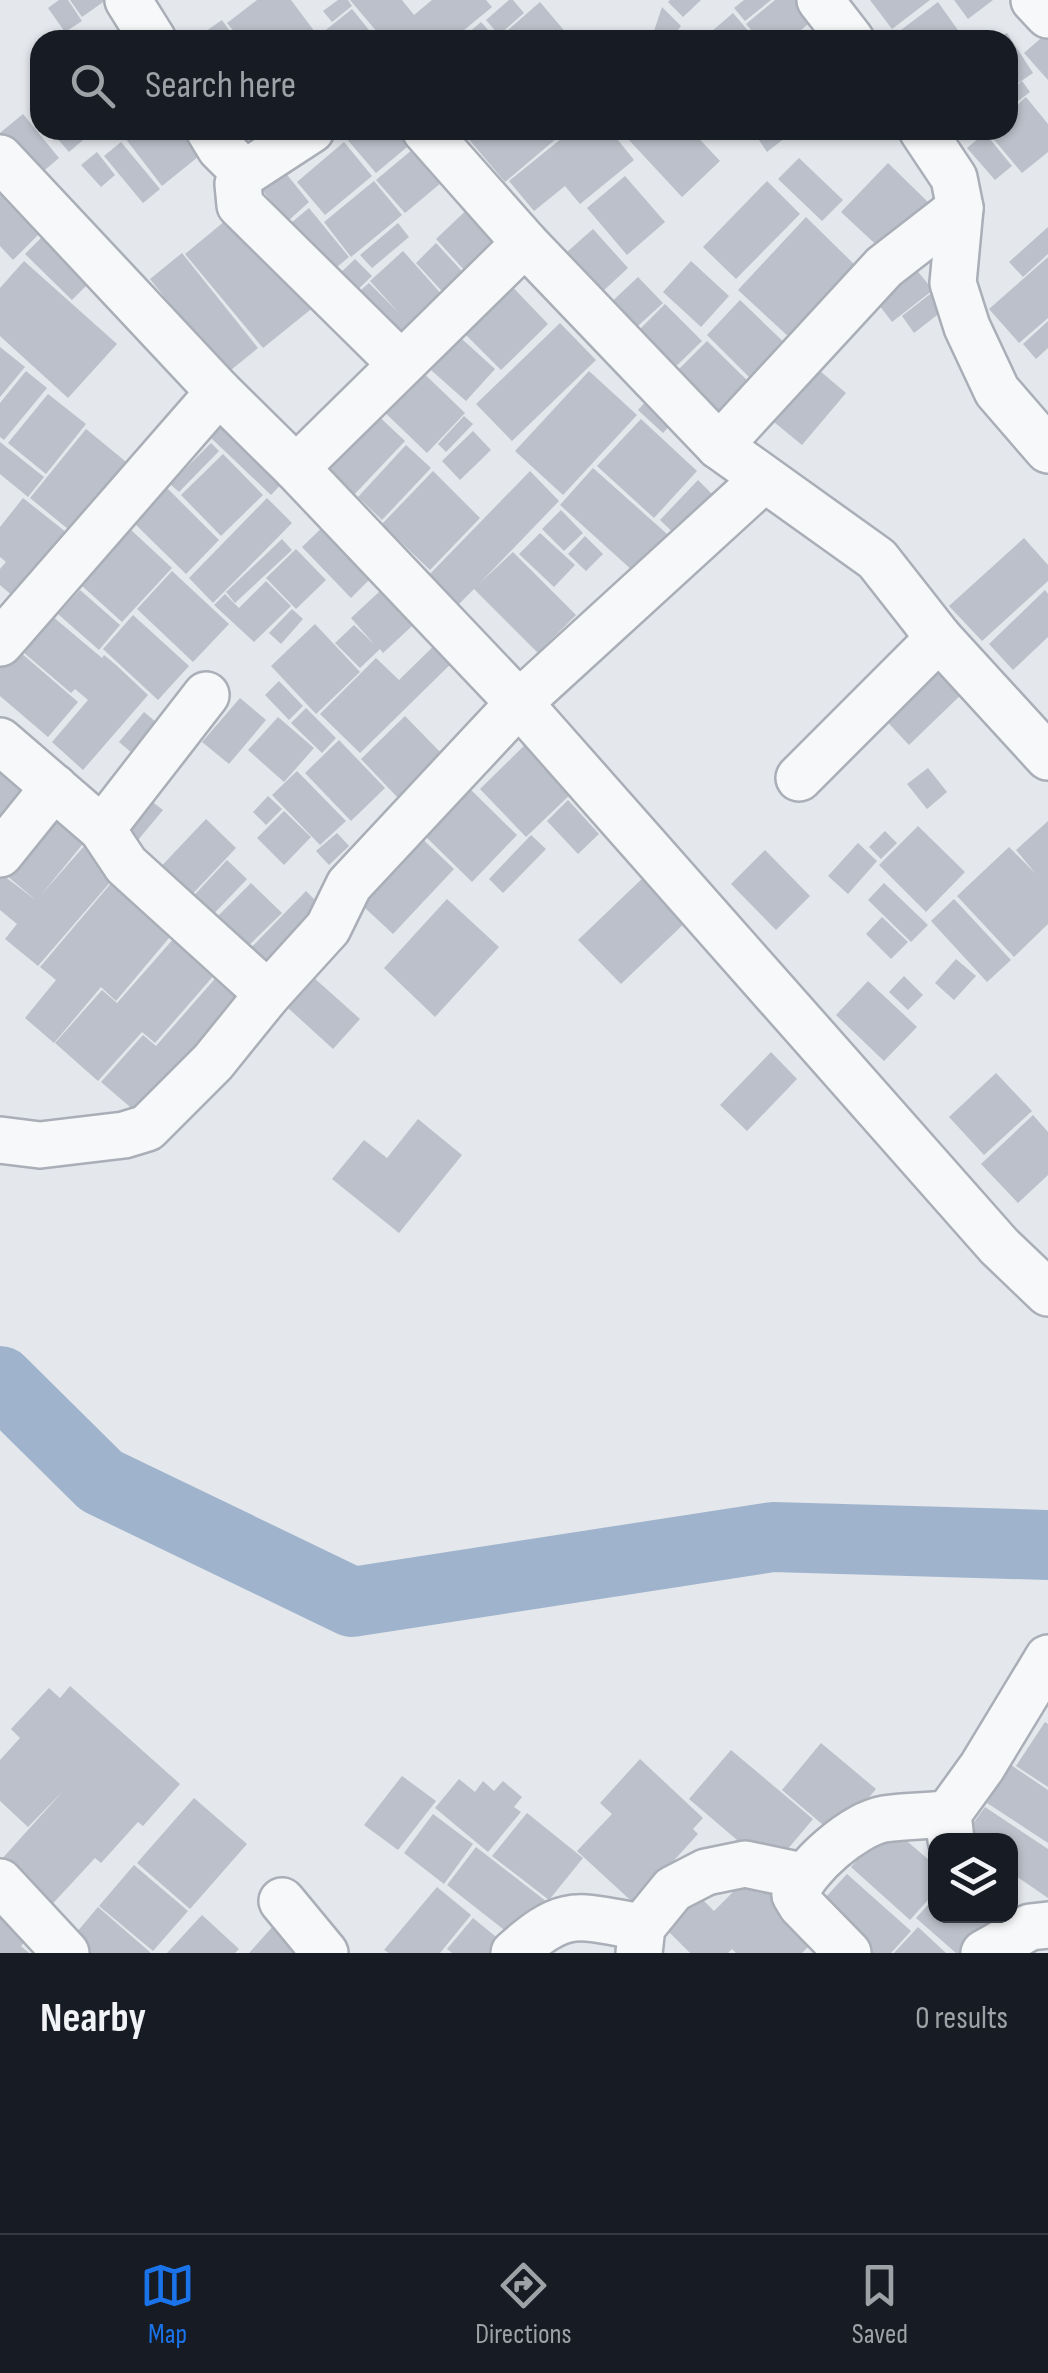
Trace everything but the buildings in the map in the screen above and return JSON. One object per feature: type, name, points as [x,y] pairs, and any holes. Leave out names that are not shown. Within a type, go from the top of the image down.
[{"type":"street","points":[[128,0],[146,30]]},
{"type":"street","points":[[820,0],[844,30]]},
{"type":"street","points":[[1034,0],[1048,15]]},
{"type":"street","points":[[215,140],[245,174]]},
{"type":"street","points":[[296,140],[245,174],[238,184],[240,206],[401,364]]},
{"type":"street","points":[[433,140],[525,243],[719,446],[877,559],[939,638],[1039,727]]},
{"type":"street","points":[[929,140],[954,178],[960,208],[954,283],[968,327],[997,390],[1048,450]]},
{"type":"street","points":[[0,158],[519,703],[999,1246],[1048,1293]]},
{"type":"street","points":[[719,446],[884,266],[960,208]]},
{"type":"street","points":[[296,468],[525,243]]},
{"type":"street","points":[[0,643],[219,392]]},
{"type":"street","points":[[0,1140],[40,1145],[124,1135],[146,1128],[213,1062],[328,928],[349,885],[519,703],[764,479]]},
{"type":"street","points":[[800,778],[939,638]]},
{"type":"street","points":[[102,829],[206,695]]},
{"type":"street","points":[[0,741],[102,829],[126,866],[268,994]]},
{"type":"street","points":[[0,854],[54,787]]},
{"type":"street","points":[[848,1953],[800,1904],[795,1895],[802,1876],[847,1837],[880,1820],[950,1827],[1048,1658]]},
{"type":"street","points":[[514,1953],[539,1931],[567,1918],[593,1919],[640,1940],[674,1890],[706,1872],[746,1864],[802,1876]]},
{"type":"street","points":[[0,1882],[66,1953]]},
{"type":"street","points":[[282,1901],[325,1953]]},
{"type":"street","points":[[1018,1905],[1048,1924]]},
{"type":"street","points":[[984,1953],[1030,1927],[1048,1924]]},
{"type":"waterway","points":[[0,1381],[101,1481],[352,1602],[773,1537],[1048,1545]]}]
